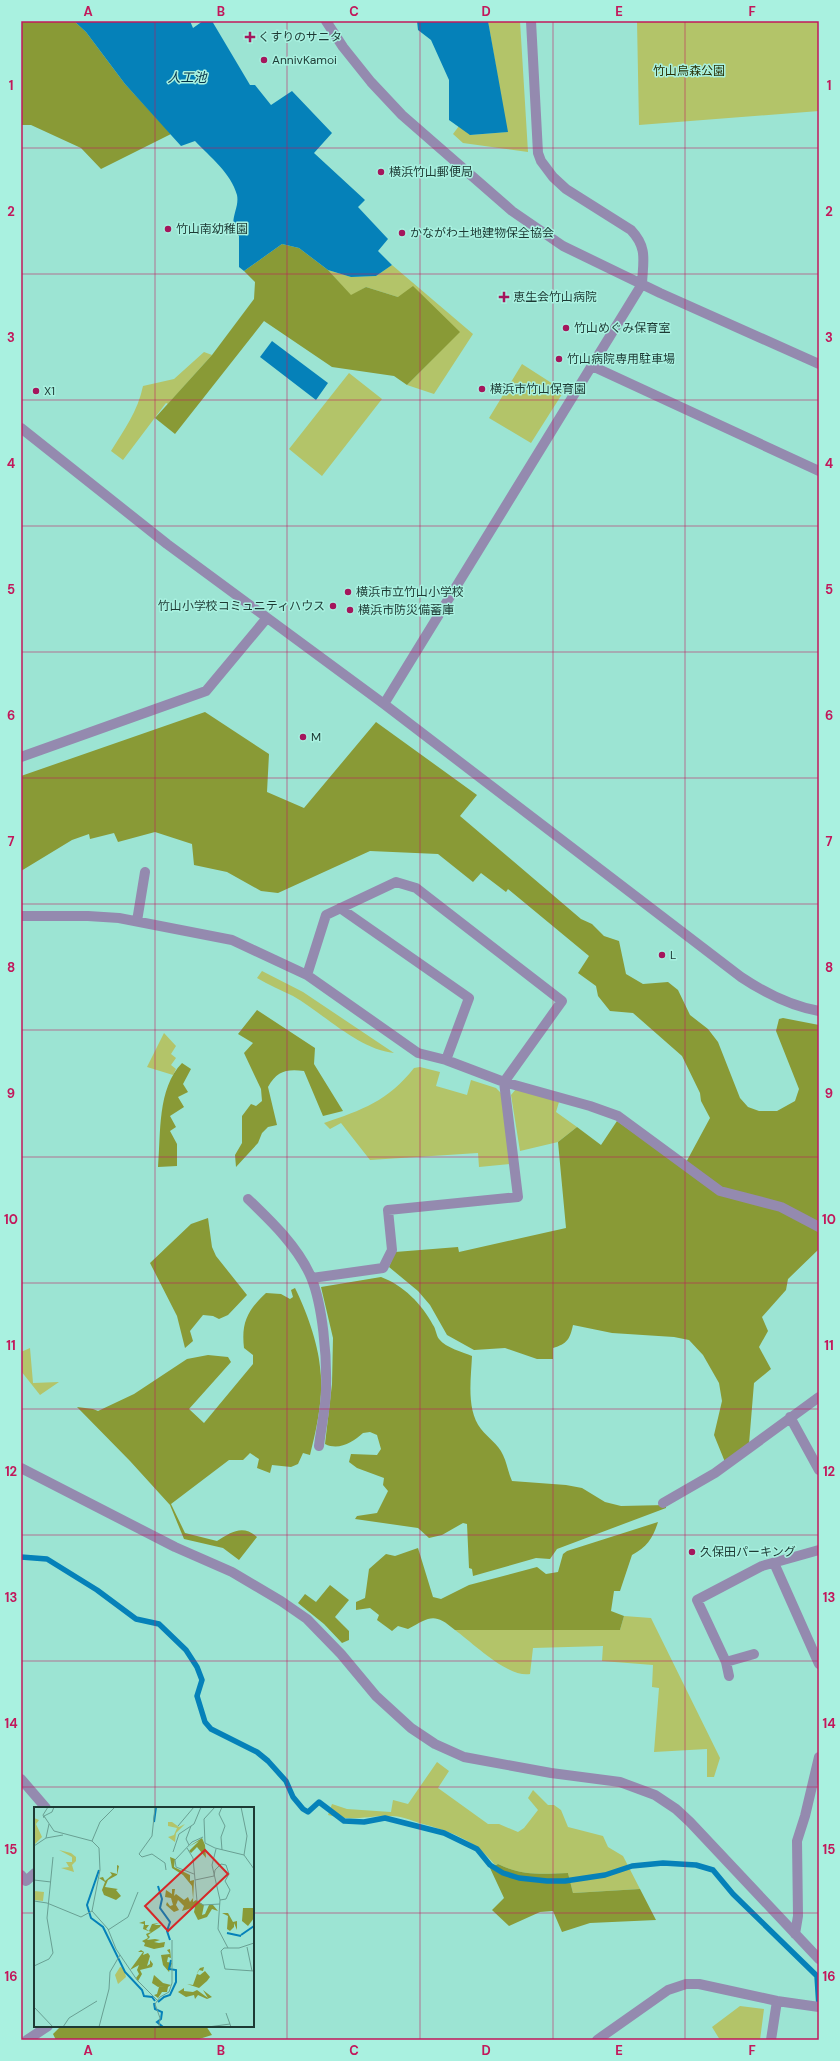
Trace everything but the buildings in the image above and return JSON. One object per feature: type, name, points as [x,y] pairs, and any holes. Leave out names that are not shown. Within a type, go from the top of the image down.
[{"type":"street","points":[[326,21],[343,47],[371,82],[402,115],[512,211],[562,246],[819,364]]},
{"type":"street","points":[[384,704],[642,284],[644,259],[640,240],[631,230],[566,189],[553,177],[538,154],[531,21]]},
{"type":"street","points":[[592,366],[819,471]]},
{"type":"street","points":[[21,428],[266,619],[384,704],[741,977],[763,992],[779,999],[819,1011]]},
{"type":"street","points":[[21,757],[206,691],[266,619]]},
{"type":"street","points":[[138,921],[145,872]]},
{"type":"street","points":[[307,975],[326,914],[396,882],[416,888],[562,1001],[504,1082],[518,1197],[388,1210],[392,1250],[383,1268],[312,1278]]},
{"type":"street","points":[[340,908],[469,998],[446,1060]]},
{"type":"street","points":[[21,916],[88,916],[138,921],[232,940],[307,975],[418,1053],[446,1060],[504,1082],[590,1106],[618,1116],[720,1191],[781,1207],[819,1227]]},
{"type":"street","points":[[248,1199],[276,1225],[302,1261],[312,1278],[322,1320],[326,1389],[319,1446]]},
{"type":"street","points":[[663,1503],[715,1473],[819,1397]]},
{"type":"street","points":[[790,1417],[819,1470]]},
{"type":"street","points":[[21,1468],[175,1547],[232,1572],[281,1601],[307,1619],[341,1654],[382,1701],[411,1728],[435,1744],[464,1757],[551,1773],[620,1782],[655,1794],[690,1822],[819,1959]]},
{"type":"street","points":[[729,1676],[726,1662],[697,1600],[762,1566],[819,1550]]},
{"type":"street","points":[[774,1563],[819,1664]]},
{"type":"street","points":[[726,1662],[754,1654]]},
{"type":"street","points":[[795,1934],[798,1916],[797,1841],[805,1816],[819,1757]]},
{"type":"street","points":[[21,1779],[45,1807]]},
{"type":"street","points":[[21,1875],[26,1881],[34,1874]]},
{"type":"street","points":[[597,2040],[668,1990],[686,1984],[699,1984],[777,2001],[819,2007]]},
{"type":"street","points":[[771,2040],[777,2001]]},
{"type":"street","points":[[27,2040],[46,2027]]},
{"type":"green space","points":[[21,21],[74,21],[86,32],[125,84],[171,134],[101,169],[81,148],[31,125],[21,125]]},
{"type":"green space","points":[[488,21],[520,21],[528,152],[463,143],[453,134],[459,126],[471,135],[507,132]]},
{"type":"green space","name":"竹山烏森公園","points":[[637,21],[819,21],[819,111],[639,125]]},
{"type":"green space","points":[[282,244],[299,248],[328,270],[351,295],[366,287],[398,297],[413,286],[460,332],[407,385],[394,376],[332,367],[264,321],[175,434],[155,418],[212,355],[254,299],[255,282],[244,271]]},
{"type":"green space","points":[[392,265],[473,334],[434,394],[407,385],[459,332],[398,297],[366,287],[351,296],[328,270],[351,277],[376,276]]},
{"type":"green space","points":[[204,352],[212,355],[168,404],[166,403],[123,460],[111,451],[126,428],[138,404],[143,386],[174,379]]},
{"type":"green space","points":[[522,364],[564,391],[531,443],[489,418]]},
{"type":"green space","points":[[349,373],[382,399],[322,476],[289,449]]},
{"type":"green space","points":[[205,712],[269,754],[267,792],[304,808],[376,722],[477,795],[460,816],[581,919],[592,924],[604,936],[619,941],[626,974],[643,984],[668,982],[678,990],[690,1015],[708,1029],[718,1042],[740,1098],[748,1107],[759,1111],[777,1111],[795,1101],[799,1089],[776,1031],[779,1019],[783,1018],[819,1025],[819,1249],[788,1279],[786,1290],[762,1317],[768,1331],[759,1347],[771,1369],[754,1383],[749,1444],[725,1462],[714,1435],[722,1401],[719,1383],[703,1355],[689,1340],[674,1337],[612,1333],[573,1325],[571,1334],[565,1343],[553,1348],[553,1359],[537,1359],[505,1348],[474,1350],[447,1335],[430,1305],[418,1291],[389,1267],[395,1252],[458,1247],[459,1252],[566,1228],[558,1142],[577,1127],[601,1145],[617,1121],[683,1168],[710,1118],[701,1101],[700,1093],[682,1056],[633,1013],[610,1011],[598,996],[596,986],[578,973],[589,956],[508,889],[506,892],[481,873],[473,882],[438,854],[370,851],[278,893],[261,891],[227,872],[194,865],[192,844],[155,832],[118,842],[114,833],[90,839],[89,834],[72,840],[21,871],[21,776]]},
{"type":"green space","points":[[262,971],[303,992],[394,1053],[367,1045],[354,1038],[305,1003],[257,978]]},
{"type":"green space","points":[[257,1010],[315,1048],[314,1064],[343,1111],[323,1116],[304,1071],[292,1070],[279,1074],[268,1087],[277,1125],[268,1127],[262,1133],[258,1143],[236,1167],[235,1155],[242,1143],[242,1116],[251,1104],[256,1106],[262,1101],[261,1089],[244,1053],[253,1043],[238,1034]]},
{"type":"green space","points":[[164,1033],[176,1046],[171,1054],[176,1058],[171,1065],[176,1069],[173,1075],[147,1067]]},
{"type":"green space","points":[[182,1063],[191,1069],[183,1084],[188,1092],[178,1097],[184,1107],[170,1116],[176,1127],[170,1131],[177,1144],[177,1166],[158,1167],[160,1126],[164,1098],[168,1085]]},
{"type":"green space","points":[[420,1067],[440,1072],[436,1086],[467,1095],[471,1080],[496,1088],[501,1093],[510,1164],[479,1167],[478,1153],[370,1160],[341,1123],[330,1129],[324,1123],[350,1114],[374,1103],[394,1089],[414,1068]]},
{"type":"green space","points":[[516,1089],[559,1102],[556,1112],[577,1127],[558,1142],[520,1151],[511,1095]]},
{"type":"green space","points":[[208,1218],[212,1247],[216,1256],[247,1295],[228,1315],[219,1319],[213,1316],[203,1315],[190,1331],[193,1341],[185,1348],[177,1316],[150,1263],[191,1224]]},
{"type":"green space","points":[[381,1277],[397,1285],[418,1303],[429,1317],[438,1337],[442,1342],[472,1356],[470,1394],[473,1413],[481,1429],[501,1451],[506,1461],[512,1481],[566,1485],[582,1488],[605,1502],[621,1506],[666,1505],[666,1508],[557,1549],[550,1559],[536,1558],[473,1576],[472,1569],[469,1568],[467,1524],[463,1523],[442,1535],[429,1538],[418,1528],[355,1519],[357,1516],[377,1513],[388,1491],[383,1485],[384,1478],[357,1468],[349,1462],[351,1454],[377,1455],[381,1449],[377,1435],[370,1432],[363,1433],[355,1440],[341,1446],[330,1446],[325,1444],[332,1384],[333,1338],[321,1287]]},
{"type":"green space","points":[[295,1288],[314,1337],[319,1358],[321,1378],[319,1411],[310,1455],[303,1453],[298,1464],[291,1467],[272,1465],[270,1473],[257,1468],[259,1459],[250,1453],[243,1460],[229,1460],[171,1504],[185,1533],[217,1541],[232,1532],[242,1530],[252,1533],[257,1537],[239,1560],[223,1548],[184,1539],[170,1505],[130,1461],[77,1407],[98,1411],[134,1394],[187,1359],[208,1355],[228,1357],[231,1362],[189,1409],[204,1423],[253,1364],[253,1355],[244,1348],[243,1339],[245,1324],[250,1311],[266,1293],[281,1294],[290,1299],[293,1297],[291,1290]]},
{"type":"green space","points":[[30,1348],[33,1383],[59,1382],[40,1395],[21,1371],[21,1352]]},
{"type":"green space","points":[[658,1522],[649,1542],[642,1549],[632,1555],[620,1591],[614,1591],[611,1611],[624,1616],[620,1630],[455,1630],[448,1624],[432,1618],[408,1629],[398,1626],[392,1631],[377,1620],[379,1615],[370,1608],[356,1610],[356,1602],[365,1598],[369,1569],[386,1554],[395,1556],[418,1548],[433,1597],[441,1599],[469,1585],[537,1567],[546,1574],[558,1572],[563,1554],[567,1551]]},
{"type":"green space","points":[[330,1585],[349,1600],[335,1617],[349,1631],[349,1640],[342,1643],[324,1624],[298,1603],[305,1594],[316,1602]]},
{"type":"green space","points":[[624,1616],[651,1618],[720,1758],[714,1777],[707,1777],[707,1749],[654,1752],[659,1688],[652,1687],[653,1665],[602,1661],[603,1646],[533,1648],[530,1674],[521,1674],[501,1665],[455,1630],[620,1630]]},
{"type":"green space","points":[[437,1762],[449,1771],[438,1788],[488,1824],[499,1824],[518,1832],[524,1828],[538,1810],[528,1798],[533,1790],[548,1805],[554,1805],[561,1810],[568,1827],[603,1836],[608,1847],[623,1856],[640,1889],[573,1893],[568,1873],[532,1873],[515,1871],[498,1864],[495,1865],[487,1856],[470,1843],[441,1829],[395,1816],[345,1818],[328,1815],[332,1804],[347,1809],[391,1812],[393,1800],[408,1804]]},
{"type":"green space","points":[[498,1864],[515,1871],[541,1874],[568,1873],[573,1893],[640,1889],[656,1920],[590,1923],[562,1932],[553,1911],[540,1912],[509,1926],[492,1910],[504,1898],[490,1868]]},
{"type":"green space","points":[[740,2006],[764,2009],[760,2040],[720,2040],[712,2027]]},
{"type":"green space","points":[[60,2027],[207,2027],[212,2035],[196,2040],[56,2040],[53,2034]]},
{"type":"water","name":"人工池","points":[[74,21],[190,21],[193,28],[203,21],[212,21],[250,85],[255,85],[271,105],[292,91],[332,133],[314,153],[365,200],[358,207],[388,239],[378,251],[392,265],[376,276],[351,277],[328,270],[299,248],[282,244],[244,271],[239,267],[239,236],[235,231],[233,220],[237,206],[237,195],[225,172],[195,141],[181,146],[125,84],[86,32]]},
{"type":"water","points":[[417,21],[488,21],[508,132],[470,135],[449,120],[449,80],[431,40],[418,30]]},
{"type":"water","points":[[272,341],[328,383],[316,400],[260,357]]},
{"type":"waterway","points":[[21,1557],[47,1559],[97,1590],[136,1619],[159,1624],[186,1650],[197,1667],[202,1680],[197,1696],[205,1722],[211,1729],[257,1752],[268,1761],[286,1781],[293,1797],[303,1809],[308,1812],[319,1802],[344,1821],[364,1822],[385,1818],[444,1833],[477,1849],[490,1865],[503,1873],[519,1878],[565,1881],[605,1875],[632,1866],[663,1863],[696,1865],[713,1870],[733,1894],[817,1976],[819,2007]]},
{"type":"place","name":"くすりのサニタ","points":[[250,37]]},
{"type":"place","name":"AnnivKamoi","points":[[264,60]]},
{"type":"place","name":"横浜竹山郵便局","points":[[381,172]]},
{"type":"place","name":"竹山南幼稚園","points":[[168,229]]},
{"type":"place","name":"かながわ土地建物保全協会","points":[[402,233]]},
{"type":"place","name":"恵生会竹山病院","points":[[504,297]]},
{"type":"place","name":"竹山めぐみ保育室","points":[[566,328]]},
{"type":"place","name":"竹山病院専用駐車場","points":[[559,359]]},
{"type":"place","name":"横浜市竹山保育園","points":[[482,389]]},
{"type":"place","name":"X1","points":[[36,391]]},
{"type":"place","name":"横浜市立竹山小学校","points":[[348,592]]},
{"type":"place","name":"竹山小学校コミュニティハウス","points":[[333,606]]},
{"type":"place","name":"横浜市防災備蓄庫","points":[[350,610]]},
{"type":"place","name":"M","points":[[303,737]]},
{"type":"place","name":"L","points":[[662,955]]},
{"type":"place","name":"久保田パーキング","points":[[692,1552]]}]
